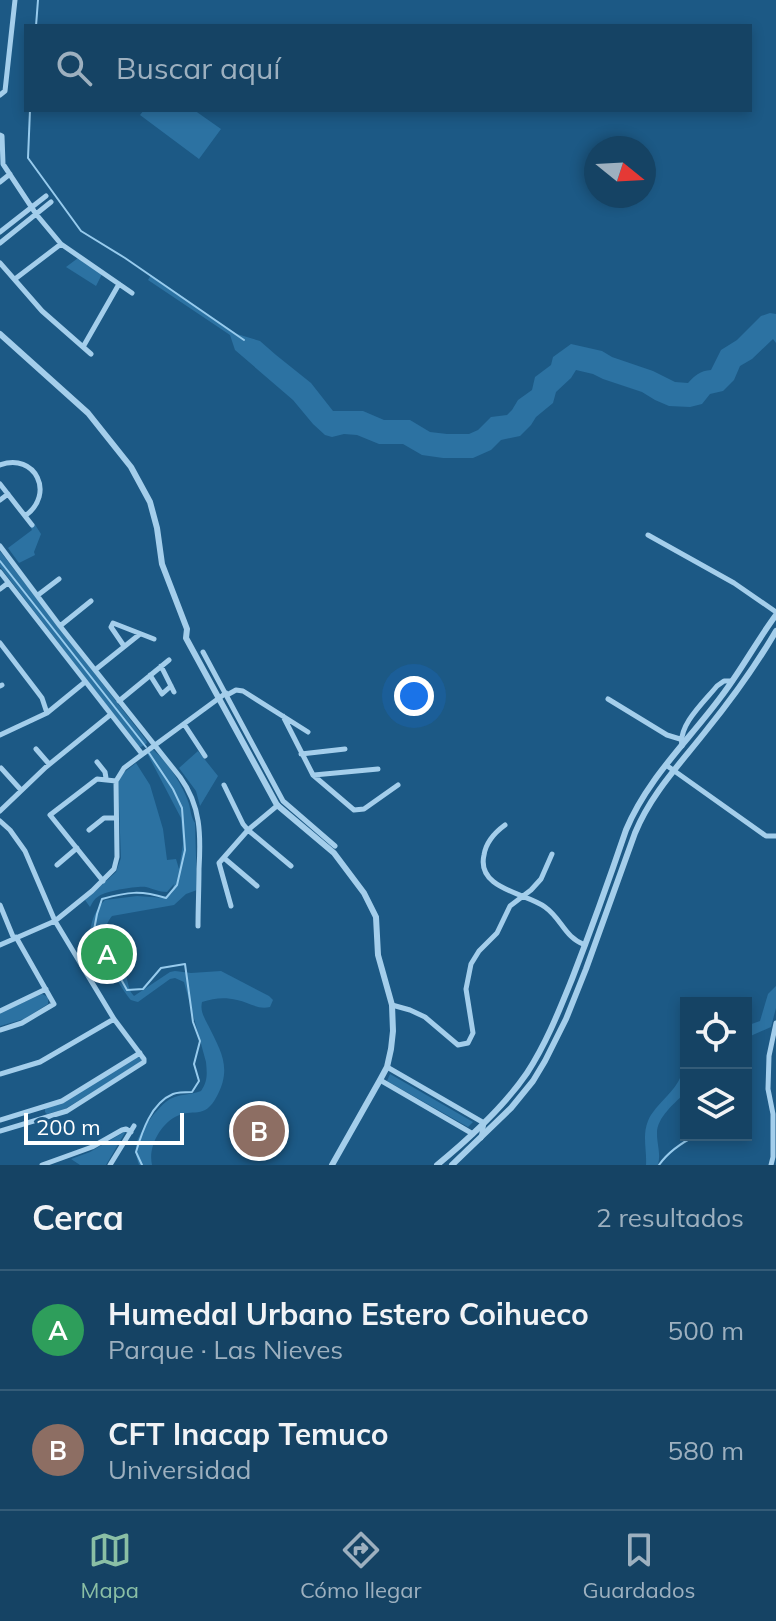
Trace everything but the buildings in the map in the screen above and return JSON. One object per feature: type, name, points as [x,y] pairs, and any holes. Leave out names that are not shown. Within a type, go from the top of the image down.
[{"type":"street","points":[[0,95],[5,91],[15,0]]},
{"type":"street","points":[[0,135],[3,164],[31,208],[61,244],[132,293]]},
{"type":"street","points":[[0,182],[10,174]]},
{"type":"street","points":[[0,232],[46,196]]},
{"type":"street","points":[[0,243],[51,202]]},
{"type":"street","points":[[15,279],[61,244]]},
{"type":"street","points":[[0,263],[42,311],[91,354]]},
{"type":"street","points":[[83,347],[119,284]]},
{"type":"street","points":[[0,334],[88,413],[138,479],[150,502],[162,564],[187,629],[186,638],[218,698],[280,803],[334,853],[364,893],[376,917],[378,955],[392,1005],[393,1031],[387,1067],[334,1163]]},
{"type":"street","points":[[0,465],[10,462],[23,464],[39,480],[38,503],[25,516]]},
{"type":"street","points":[[0,484],[32,525]]},
{"type":"street","points":[[0,500],[8,494]]},
{"type":"street","points":[[437,1165],[484,1123],[537,1057],[557,1015],[630,821],[643,796],[681,743],[733,681],[776,614],[734,583],[648,535]]},
{"type":"street","points":[[0,546],[153,746],[185,783],[197,811],[201,836],[198,926]]},
{"type":"street","points":[[0,572],[143,753]]},
{"type":"street","points":[[38,595],[59,579]]},
{"type":"street","points":[[0,589],[8,583]]},
{"type":"street","points":[[60,626],[91,601]]},
{"type":"street","points":[[124,646],[111,627],[113,623],[154,639]]},
{"type":"street","points":[[452,1165],[526,1090],[551,1051],[586,969],[639,825],[655,794],[735,695],[776,631]]},
{"type":"street","points":[[95,670],[141,634]]},
{"type":"street","points":[[0,643],[36,690],[47,713]]},
{"type":"street","points":[[203,652],[280,803],[335,846]]},
{"type":"street","points":[[119,701],[169,660]]},
{"type":"street","points":[[156,699],[172,689],[161,666]]},
{"type":"street","points":[[150,675],[162,694]]},
{"type":"street","points":[[733,681],[735,695]]},
{"type":"street","points":[[0,735],[47,713],[85,682]]},
{"type":"street","points":[[0,945],[55,921],[114,869],[117,864],[116,781],[124,768],[218,698],[239,691],[308,732]]},
{"type":"street","points":[[608,699],[688,749],[694,746]]},
{"type":"street","points":[[0,811],[49,764],[110,715]]},
{"type":"street","points":[[283,716],[313,775],[354,810],[364,809],[398,785]]},
{"type":"street","points":[[184,724],[205,756]]},
{"type":"street","points":[[36,749],[49,764]]},
{"type":"street","points":[[301,754],[345,749]]},
{"type":"street","points":[[97,762],[106,778]]},
{"type":"street","points":[[666,765],[766,836],[776,836]]},
{"type":"street","points":[[1,768],[21,790]]},
{"type":"street","points":[[313,775],[378,769]]},
{"type":"street","points":[[103,881],[50,815],[97,779],[116,781]]},
{"type":"street","points":[[224,785],[243,824],[291,866]]},
{"type":"street","points":[[231,906],[219,866],[248,830],[280,803]]},
{"type":"street","points":[[89,830],[104,818],[115,818]]},
{"type":"street","points":[[0,821],[25,851],[55,921],[114,1019],[144,1062],[67,1111],[0,1131]]},
{"type":"street","points":[[505,825],[488,842],[483,858],[483,867],[491,879],[503,888],[549,909],[570,937],[585,945]]},
{"type":"street","points":[[57,865],[77,848]]},
{"type":"street","points":[[392,1005],[425,1017],[458,1045],[468,1043],[473,1033],[466,989],[471,964],[495,936],[510,906],[541,879],[552,854]]},
{"type":"street","points":[[224,858],[257,886]]},
{"type":"street","points":[[0,905],[15,938],[54,1002],[22,1023],[0,1030]]},
{"type":"street","points":[[0,1011],[46,989]]},
{"type":"street","points":[[0,1074],[40,1062],[114,1019]]},
{"type":"street","points":[[771,1165],[773,1114],[768,1089],[769,1056],[776,1023]]},
{"type":"street","points":[[0,1120],[62,1101],[140,1053]]},
{"type":"street","points":[[387,1067],[484,1123]]},
{"type":"street","points":[[380,1080],[481,1139]]},
{"type":"street","points":[[40,1108],[43,1118]]},
{"type":"street","points":[[481,1139],[484,1123]]},
{"type":"street","points":[[42,1165],[92,1147],[122,1130],[133,1129],[110,1165]]},
{"type":"street","points":[[63,1165],[69,1157]]},
{"type":"shaded area","points":[[142,112],[197,112],[221,129],[199,159],[140,115]]},
{"type":"shaded area","points":[[78,258],[102,274],[96,286],[66,267]]},
{"type":"shaded area","points":[[151,275],[237,334],[260,341],[311,383],[333,411],[363,411],[384,420],[410,420],[430,432],[447,434],[469,434],[491,417],[507,415],[518,400],[532,390],[535,377],[551,365],[553,357],[571,344],[602,351],[675,382],[688,383],[698,374],[711,370],[721,350],[737,340],[761,316],[776,314],[776,343],[773,339],[740,366],[734,380],[723,391],[710,394],[702,404],[690,407],[669,406],[642,392],[576,370],[556,392],[553,403],[520,436],[501,440],[491,450],[473,458],[443,458],[422,455],[403,444],[379,444],[357,435],[325,435],[293,400],[235,350],[230,335],[148,280]]},
{"type":"shaded area","points":[[34,523],[41,534],[35,555],[19,563],[8,548],[32,530],[30,526]]},
{"type":"shaded area","points":[[0,551],[147,743],[138,746],[0,567]]},
{"type":"shaded area","points":[[151,748],[174,774],[189,804],[195,823],[197,890],[186,894],[174,905],[112,916],[105,932],[108,946],[125,973],[134,996],[170,972],[221,971],[273,1000],[270,1007],[265,1008],[228,998],[202,1002],[203,1014],[223,1060],[221,1086],[212,1104],[203,1111],[181,1114],[169,1121],[153,1145],[152,1165],[139,1165],[136,1146],[149,1120],[170,1099],[201,1091],[207,1073],[184,982],[170,979],[138,1002],[131,1000],[90,935],[94,916],[105,900],[137,896],[165,898],[172,893],[174,884],[167,892],[141,887],[108,892],[97,897],[90,907],[85,900],[116,872],[121,858],[118,781],[136,763],[150,785],[163,829],[167,860],[176,859],[179,869],[183,844],[181,818],[147,753]]},
{"type":"shaded area","points":[[198,751],[218,776],[200,806],[196,791],[179,768]]},
{"type":"shaded area","points":[[776,986],[776,1008],[771,1027],[752,1035],[752,1024],[760,1021],[768,994]]},
{"type":"shaded area","points":[[42,994],[48,997],[48,1004],[24,1019],[0,1026],[0,1013]]},
{"type":"shaded area","points":[[138,1057],[141,1062],[65,1109],[45,1112],[45,1109]]},
{"type":"shaded area","points":[[390,1074],[473,1122],[468,1127],[387,1081]]},
{"type":"shaded area","points":[[680,1077],[680,1098],[667,1111],[658,1127],[658,1165],[646,1165],[646,1126],[651,1115]]},
{"type":"shaded area","points":[[126,1131],[106,1165],[80,1165],[71,1159],[90,1152]]},
{"type":"waterway","points":[[36,24],[38,0]]},
{"type":"waterway","points":[[30,112],[28,158],[81,231],[244,340]]},
{"type":"waterway","points":[[0,561],[146,747]]},
{"type":"waterway","points":[[142,1165],[136,1152],[153,1111],[173,1094],[192,1092],[199,1081],[194,1064],[200,1041],[193,1022],[185,964],[161,968],[143,989],[127,990],[98,944],[94,930],[102,899],[134,893],[166,898],[177,885],[185,850],[182,808],[149,753]]},
{"type":"waterway","points":[[659,1165],[687,1141]]},
{"type":"place","name":"Humedal Urbano Estero Coihueco","points":[[107,954]]},
{"type":"place","name":"CFT Inacap Temuco","points":[[259,1131]]}]
